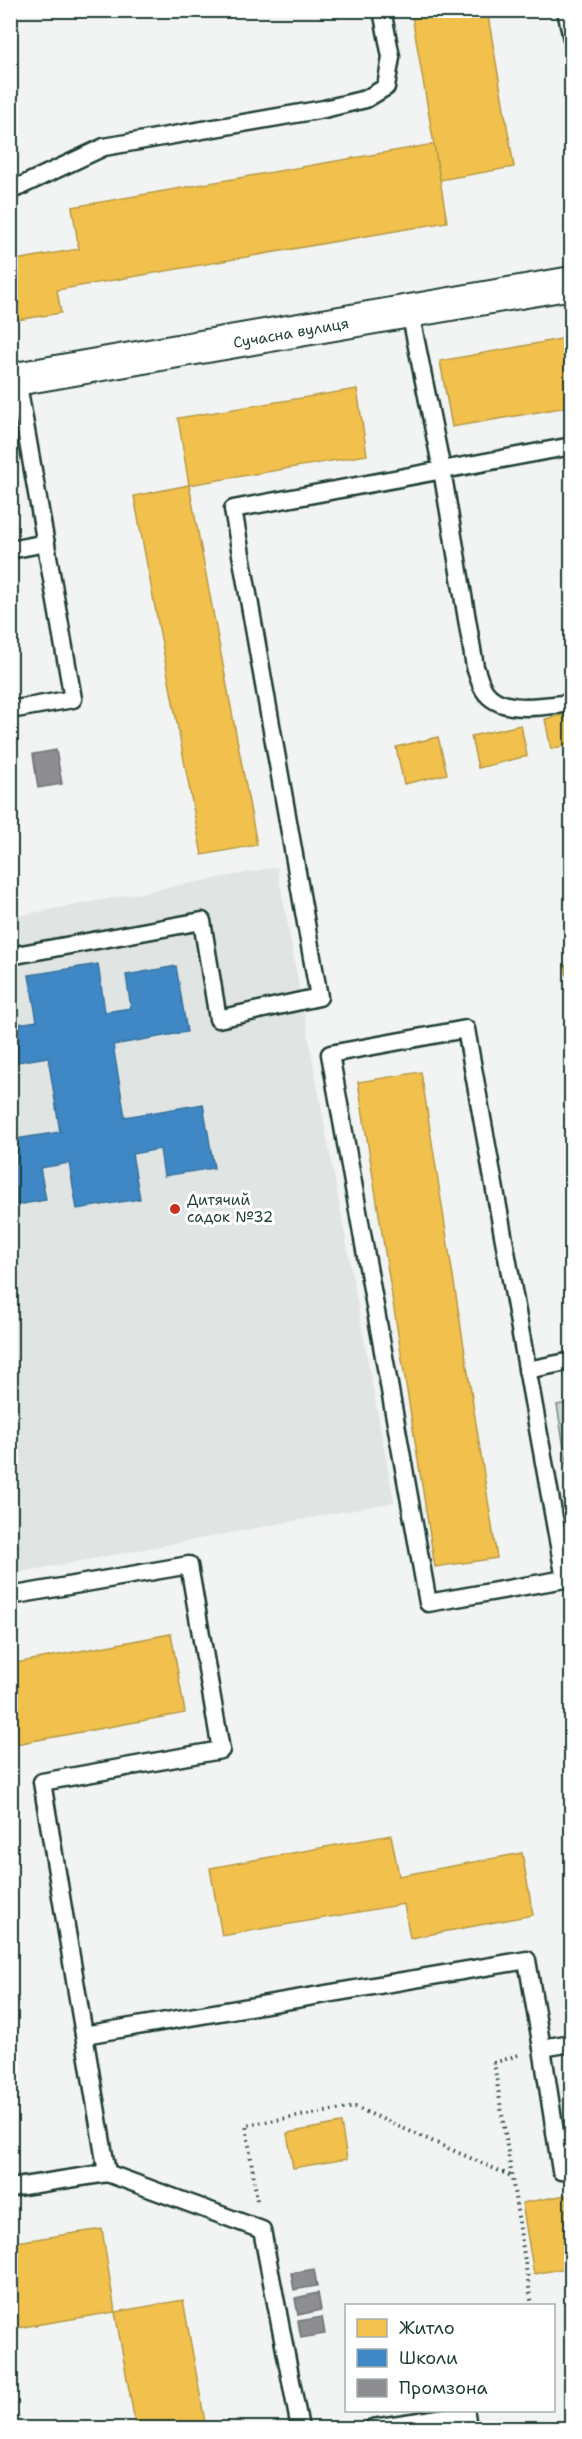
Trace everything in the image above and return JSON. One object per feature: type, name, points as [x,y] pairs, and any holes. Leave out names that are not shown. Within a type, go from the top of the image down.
[{"type":"street","name":"Сучасна вулиця","points":[[14,380],[572,283]]},
{"type":"lane","points":[[10,191],[104,147],[324,109],[366,99],[386,87],[391,57],[382,10]]},
{"type":"lane","points":[[566,10],[572,39]]},
{"type":"lane","points":[[410,312],[442,470],[476,667],[485,692],[500,704],[524,706],[572,703]]},
{"type":"lane","points":[[10,710],[73,699],[46,543],[14,380]]},
{"type":"lane","points":[[10,956],[202,921],[218,1018],[319,997],[233,509],[572,446]]},
{"type":"lane","points":[[10,550],[46,543]]},
{"type":"lane","points":[[466,1029],[527,1370],[565,1579],[428,1603],[330,1054],[466,1029]]},
{"type":"lane","points":[[527,1370],[572,1361]]},
{"type":"lane","points":[[10,1596],[189,1565],[221,1750],[42,1782],[107,2173]]},
{"type":"lane","points":[[84,2035],[527,1960],[561,2170],[572,2169]]},
{"type":"lane","points":[[542,2048],[572,2043]]},
{"type":"lane","points":[[10,2188],[107,2173],[262,2230],[300,2428]]},
{"type":"lane","points":[[373,2428],[466,2414],[468,2428]]},
{"type":"path","points":[[532,2304],[494,2063],[542,2048]]},
{"type":"path","points":[[262,2230],[246,2126],[355,2107],[511,2176]]},
{"type":"shaded area","name":"Дитячий садок №32","points":[[277,867],[394,1502],[11,1574],[11,917]]},
{"type":"shaded area","points":[[572,1402],[571,1490],[557,1405]]},
{"type":"building: Житло","points":[[411,10],[487,10],[514,167],[440,180]]},
{"type":"building: Житло","points":[[434,144],[447,222],[57,290],[61,313],[10,321],[10,261],[79,249],[72,207]]},
{"type":"building: Житло","points":[[572,337],[572,406],[452,427],[440,361]]},
{"type":"building: Житло","points":[[357,389],[367,455],[189,485],[178,418]]},
{"type":"building: Житло","points":[[189,485],[257,845],[202,855],[134,496]]},
{"type":"building: Житло","points":[[572,713],[572,744],[551,749],[545,719]]},
{"type":"building: Житло","points":[[521,725],[527,756],[478,768],[471,736]]},
{"type":"building: Житло","points":[[438,737],[447,774],[404,784],[396,747]]},
{"type":"building: Житло","points":[[572,965],[572,1003],[565,966]]},
{"type":"building: Житло","points":[[421,1072],[497,1558],[435,1567],[358,1082]]},
{"type":"building: Житло","points":[[171,1634],[185,1713],[10,1745],[10,1664]]},
{"type":"building: Житло","points":[[391,1835],[399,1876],[522,1853],[533,1915],[410,1938],[404,1904],[222,1936],[210,1868]]},
{"type":"building: Житло","points":[[341,2123],[347,2159],[293,2168],[287,2133]]},
{"type":"building: Житло","points":[[572,2194],[572,2267],[534,2274],[522,2203]]},
{"type":"building: Житло","points":[[102,2229],[115,2312],[10,2329],[10,2243]]},
{"type":"building: Житло","points":[[183,2300],[206,2428],[136,2428],[115,2312]]},
{"type":"building: Школи","points":[[98,964],[105,1012],[131,1008],[126,975],[176,966],[187,1032],[113,1045],[125,1117],[203,1104],[214,1168],[164,1176],[160,1149],[132,1154],[140,1199],[77,1209],[69,1163],[40,1168],[46,1200],[10,1206],[10,1140],[60,1132],[48,1057],[10,1063],[10,1019],[12,1025],[37,1021],[29,975]]},
{"type":"building: Промзона","points":[[56,750],[62,784],[38,788],[33,754]]},
{"type":"building: Промзона","points":[[314,2269],[317,2286],[294,2290],[291,2273]]},
{"type":"building: Промзона","points":[[318,2293],[321,2310],[298,2315],[295,2298]]},
{"type":"building: Промзона","points":[[322,2317],[325,2334],[301,2338],[298,2321]]},
{"type":"place","name":"Дитячий садок №32","points":[[175,1209]]}]
